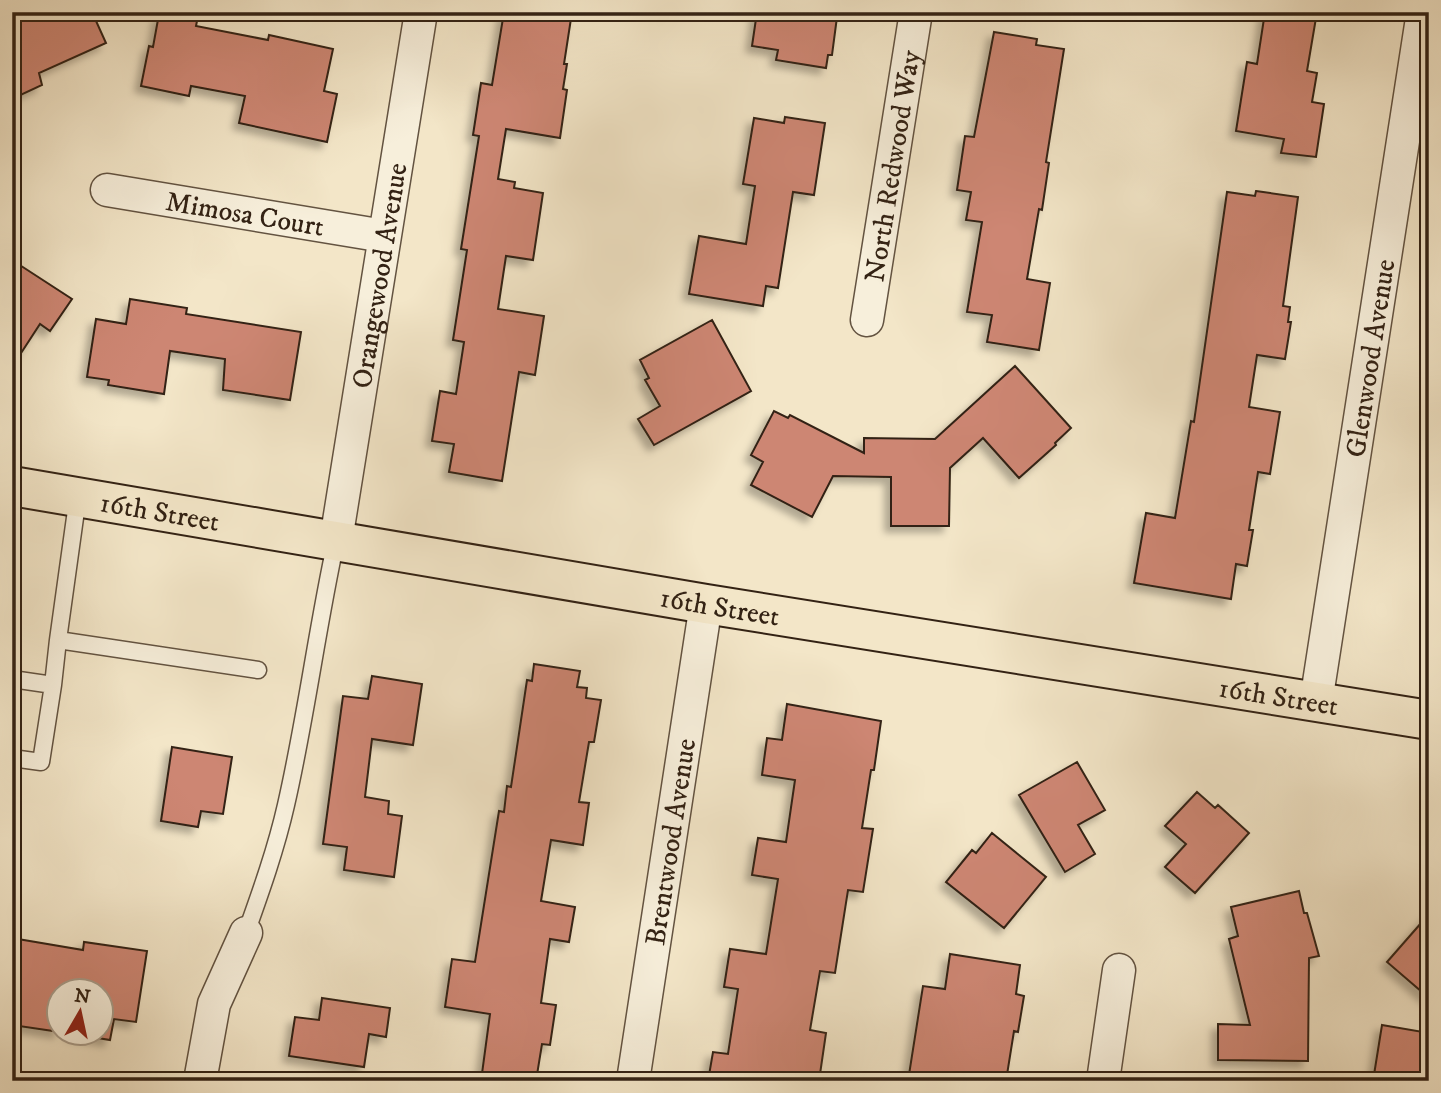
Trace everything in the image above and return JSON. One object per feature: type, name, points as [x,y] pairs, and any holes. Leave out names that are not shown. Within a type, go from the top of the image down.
[{"type":"main road","name":"16th Street","points":[[12,486],[706,604],[1429,720]]},
{"type":"street","name":"Orangewood Avenue","points":[[336,540],[421,12]]},
{"type":"street","name":"North Redwood Way","points":[[866,320],[916,12]]},
{"type":"street","name":"Glenwood Avenue","points":[[1316,702],[1423,12]]},
{"type":"street","name":"Mimosa Court","points":[[107,190],[384,236]]},
{"type":"street","name":"Brentwood Avenue","points":[[633,1081],[706,604]]},
{"type":"street","points":[[200,1081],[214,1004],[246,933]]},
{"type":"street","points":[[1103,1081],[1119,970]]},
{"type":"lane","points":[[12,758],[41,762],[78,496]]},
{"type":"lane","points":[[246,933],[271,863],[286,804],[320,613],[336,540]]},
{"type":"lane","points":[[58,640],[258,670]]},
{"type":"lane","points":[[12,679],[53,685]]},
{"type":"building","points":[[12,12],[92,12],[106,43],[39,73],[42,85],[12,99]]},
{"type":"building","points":[[504,12],[572,12],[564,64],[567,64],[563,89],[567,90],[560,138],[506,129],[498,179],[515,182],[514,188],[543,193],[533,260],[506,256],[498,309],[544,316],[535,375],[519,372],[502,481],[449,472],[454,444],[432,441],[440,391],[456,394],[464,342],[453,340],[467,250],[461,249],[479,136],[473,135],[481,83],[492,85]]},
{"type":"building","points":[[757,12],[806,12],[837,17],[832,55],[828,55],[826,68],[776,60],[778,50],[752,46]]},
{"type":"building","points":[[1265,12],[1317,12],[1307,71],[1317,73],[1312,102],[1324,104],[1316,157],[1281,153],[1284,139],[1236,131],[1247,62],[1257,64]]},
{"type":"building","points":[[159,14],[197,21],[196,26],[268,40],[269,35],[333,49],[324,91],[337,94],[327,142],[239,123],[245,96],[191,86],[189,96],[141,86],[149,46],[153,47]]},
{"type":"building","points":[[994,32],[1037,39],[1036,45],[1064,49],[1046,162],[1049,163],[1042,210],[1039,209],[1027,279],[1050,283],[1039,350],[987,342],[992,315],[967,312],[982,222],[966,220],[971,192],[957,190],[965,136],[974,137]]},
{"type":"building","points":[[785,117],[825,123],[814,195],[793,192],[778,288],[766,286],[763,306],[689,294],[699,236],[746,244],[755,186],[743,184],[754,118],[784,123]]},
{"type":"building","points":[[1256,191],[1298,197],[1283,306],[1290,307],[1288,322],[1291,322],[1285,359],[1257,355],[1249,407],[1280,412],[1270,474],[1258,472],[1249,530],[1253,530],[1247,566],[1236,564],[1231,599],[1134,583],[1146,513],[1175,518],[1191,421],[1194,422],[1227,192],[1255,196]]},
{"type":"building","points":[[12,260],[72,299],[50,331],[40,324],[12,367]]},
{"type":"building","points":[[130,299],[187,308],[186,314],[301,332],[290,400],[223,390],[225,359],[170,351],[164,394],[108,385],[109,380],[87,377],[96,319],[126,324]]},
{"type":"building","points":[[712,320],[751,391],[654,445],[638,419],[660,406],[645,380],[649,378],[640,360]]},
{"type":"building","points":[[1015,366],[1071,428],[1019,478],[983,438],[950,468],[949,526],[891,526],[891,477],[833,476],[812,517],[751,485],[763,462],[751,455],[774,411],[788,418],[790,415],[864,453],[864,438],[935,439]]},
{"type":"building","points":[[534,664],[580,671],[577,687],[587,688],[586,698],[601,700],[594,742],[589,742],[579,802],[589,803],[583,845],[551,840],[541,901],[575,907],[569,942],[550,939],[541,1003],[556,1005],[550,1045],[542,1044],[536,1081],[481,1081],[490,1014],[445,1007],[452,959],[475,962],[499,811],[504,812],[507,786],[511,787],[527,680],[532,681]]},
{"type":"building","points":[[372,676],[422,684],[413,745],[372,739],[365,797],[389,801],[388,814],[402,816],[394,877],[344,870],[347,847],[323,844],[343,696],[368,699]]},
{"type":"building","points":[[787,704],[881,721],[862,828],[873,829],[863,892],[848,890],[835,973],[820,971],[810,1030],[826,1033],[819,1081],[708,1081],[713,1052],[728,1054],[738,989],[724,987],[730,949],[766,954],[778,879],[752,875],[758,838],[786,842],[795,780],[762,775],[767,738],[782,740]]},
{"type":"building","points":[[172,747],[232,757],[223,814],[201,811],[198,827],[161,821]]},
{"type":"building","points":[[1077,762],[1105,810],[1078,825],[1095,854],[1065,872],[1019,795]]},
{"type":"building","points":[[1197,792],[1215,808],[1218,805],[1249,833],[1195,893],[1165,867],[1186,844],[1165,826]]},
{"type":"building","points":[[992,833],[1046,877],[1004,928],[946,882],[972,850],[976,853]]},
{"type":"building","points":[[1299,891],[1319,956],[1309,958],[1308,1061],[1218,1060],[1218,1024],[1250,1025],[1229,939],[1238,936],[1231,907]]},
{"type":"building","points":[[1429,914],[1429,998],[1387,962]]},
{"type":"building","points":[[12,938],[83,950],[84,942],[147,951],[136,1022],[116,1019],[116,978],[46,978],[46,1030],[12,1025]]},
{"type":"building","points":[[950,954],[1020,965],[1016,994],[1024,996],[1018,1032],[1014,1031],[1006,1081],[908,1081],[923,986],[945,989]]},
{"type":"building","points":[[322,998],[390,1008],[386,1037],[369,1034],[364,1067],[289,1056],[295,1017],[319,1020]]},
{"type":"building","points":[[1382,1025],[1429,1033],[1429,1081],[1373,1081]]}]
